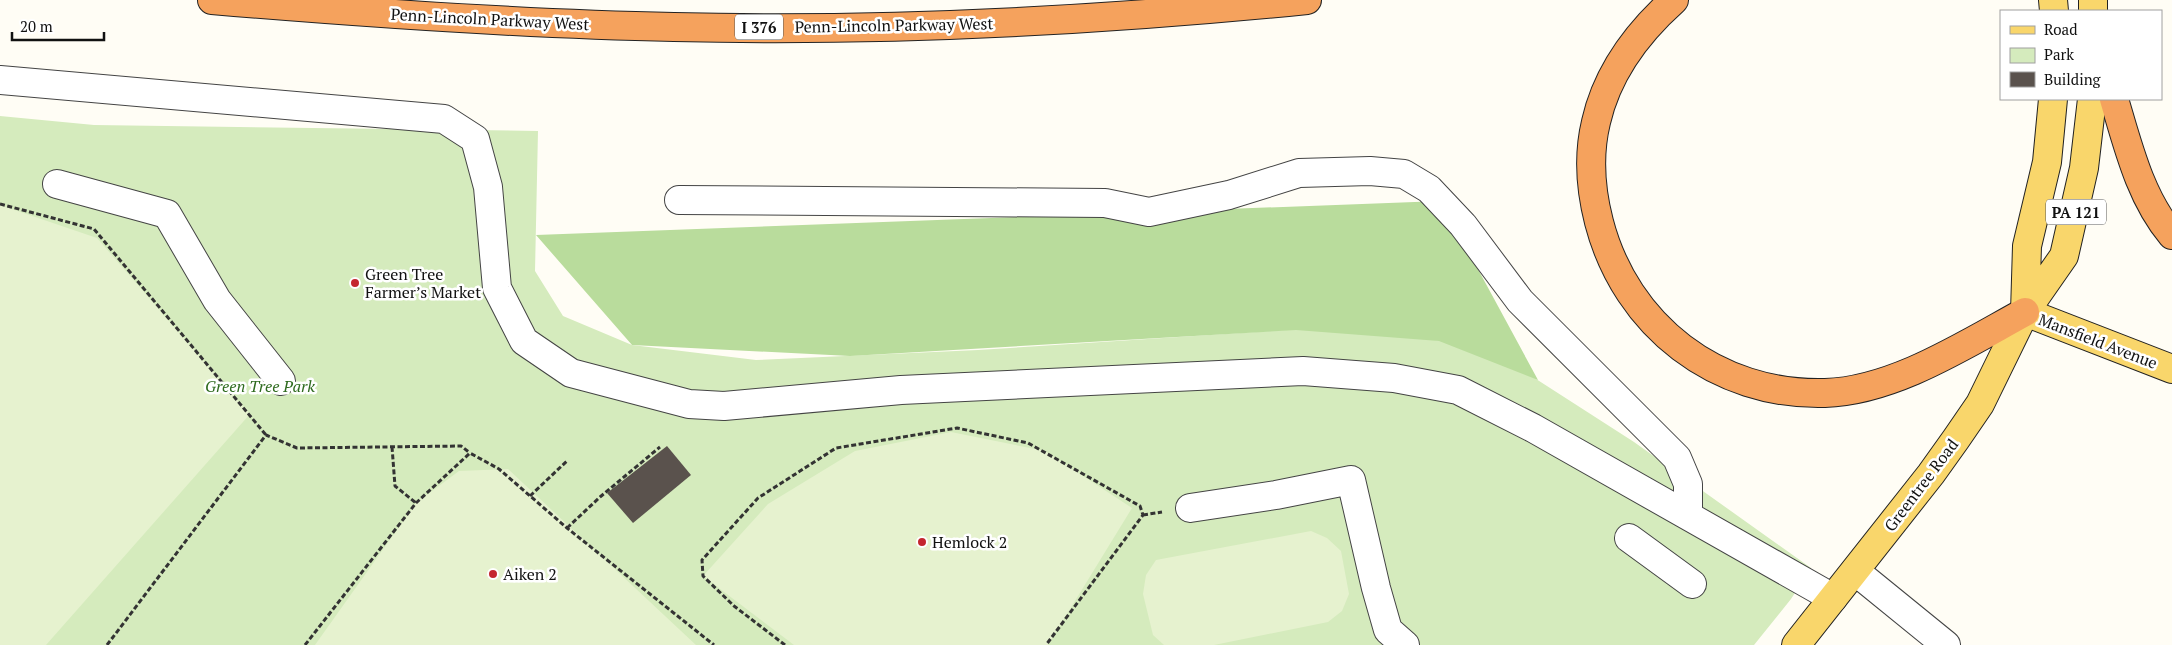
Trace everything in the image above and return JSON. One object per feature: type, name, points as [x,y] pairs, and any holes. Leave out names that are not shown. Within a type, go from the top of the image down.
[{"type":"highway","name":"Penn-Lincoln Parkway West","points":[[212,0],[393,15],[676,27],[828,27],[996,23],[1102,18],[1307,0]]},
{"type":"highway","points":[[1674,0],[1636,38],[1617,67],[1596,122],[1592,150],[1596,208],[1612,261],[1642,310],[1661,332],[1684,350],[1711,367],[1739,379],[1798,393],[1827,393],[1855,389],[1913,370],[2025,312]]},
{"type":"highway","points":[[2114,100],[2139,176],[2151,204],[2172,235]]},
{"type":"main road","name":"Greentree Road","points":[[2025,312],[2027,246],[2046,162],[2053,100]]},
{"type":"main road","name":"Greentree Road","points":[[1796,645],[1931,474],[1972,416],[2003,360],[2025,312],[2064,256],[2084,168],[2092,100]]},
{"type":"main road","name":"Mansfield Avenue","points":[[2025,312],[2172,369]]},
{"type":"lane","points":[[0,80],[444,119],[475,139],[488,187],[497,288],[524,341],[571,373],[689,404],[724,406],[901,390],[1303,371],[1394,378],[1458,390],[1533,428],[1834,598]]},
{"type":"lane","points":[[679,200],[1105,203],[1149,212],[1229,195],[1299,173],[1370,171],[1404,174],[1430,189],[1463,224],[1520,301],[1678,458],[1688,484],[1688,515]]},
{"type":"lane","points":[[57,184],[168,214],[217,300],[281,381]]},
{"type":"lane","points":[[1190,508],[1276,495],[1351,480],[1388,630],[1405,645]]},
{"type":"lane","points":[[1629,538],[1692,584]]},
{"type":"lane","points":[[1855,570],[1946,645]]},
{"type":"path","points":[[0,204],[94,230],[266,435],[297,448],[461,446],[499,469],[567,528],[714,645]]},
{"type":"path","points":[[785,645],[734,606],[703,576],[702,560],[758,498],[836,448],[957,428],[1028,443],[1140,506],[1143,515],[1046,645]]},
{"type":"path","points":[[107,645],[266,435]]},
{"type":"path","points":[[392,446],[395,486],[416,503]]},
{"type":"path","points":[[567,528],[600,497],[660,447]]},
{"type":"path","points":[[305,645],[416,503],[470,453]]},
{"type":"path","points":[[530,496],[568,460]]},
{"type":"green space","name":"Green Tree Park","points":[[0,116],[94,125],[538,131],[535,271],[563,316],[632,345],[756,360],[978,350],[1318,328],[1483,345],[1634,442],[1811,568],[1791,599],[1754,645],[0,645]]},
{"type":"green space","points":[[1441,201],[1538,380],[1439,341],[1296,330],[850,356],[632,345],[536,235]]},
{"type":"green space","points":[[0,205],[97,238],[250,414],[46,645],[0,645]]},
{"type":"green space","name":"Hemlock 2","points":[[951,432],[1045,451],[1132,508],[1048,645],[794,645],[703,576],[768,504],[855,451]]},
{"type":"green space","name":"Aiken 2","points":[[508,469],[696,645],[315,645],[416,503],[459,471]]},
{"type":"green space","points":[[1311,531],[1327,538],[1341,551],[1349,594],[1342,611],[1328,622],[1214,645],[1164,645],[1153,635],[1143,594],[1146,575],[1156,560]]},
{"type":"building","points":[[667,446],[691,475],[633,523],[607,493]]},
{"type":"place","name":"Green Tree Farmer’s Market","points":[[355,283]]},
{"type":"place","name":"Hemlock 2","points":[[922,542]]},
{"type":"place","name":"Aiken 2","points":[[493,574]]}]
